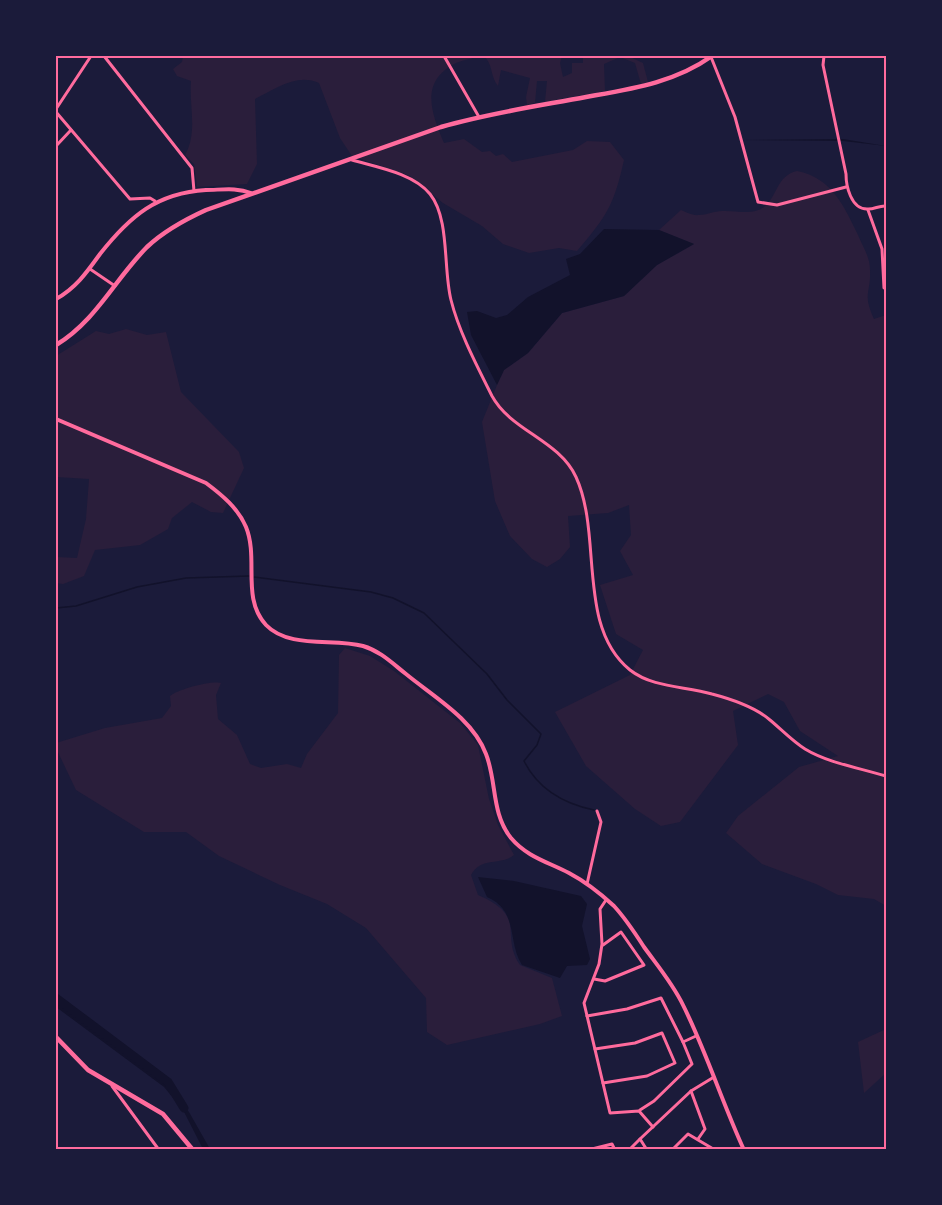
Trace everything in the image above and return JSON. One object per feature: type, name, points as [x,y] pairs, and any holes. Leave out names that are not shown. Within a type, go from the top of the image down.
[{"type":"main road","points":[[56,345],[91,317],[145,249],[166,231],[206,210],[352,160],[441,126],[657,83],[683,74],[711,56]]},
{"type":"main road","points":[[56,1037],[81,1064],[163,1114],[193,1149]]},
{"type":"street","points":[[91,56],[56,111],[130,199],[150,198],[155,201]]},
{"type":"street","points":[[104,56],[192,168],[194,191]]},
{"type":"street","points":[[444,56],[479,117]]},
{"type":"street","points":[[711,56],[735,117],[758,202],[777,205],[846,187]]},
{"type":"street","points":[[824,56],[823,65],[846,174],[846,187],[850,197],[868,210],[886,206]]},
{"type":"street","points":[[56,146],[71,130]]},
{"type":"street","points":[[352,160],[395,173],[424,187],[437,206],[452,303],[493,397],[509,417],[549,446],[576,478],[587,510],[597,611],[605,639],[630,670],[651,682],[713,694],[756,711],[805,749],[886,776]]},
{"type":"street","points":[[56,299],[78,283],[105,249],[155,201],[194,191],[241,189],[252,194]]},
{"type":"street","points":[[868,210],[882,249],[884,288],[886,288]]},
{"type":"street","points":[[90,269],[115,286]]},
{"type":"street","points":[[56,419],[206,483],[226,498],[246,528],[251,551],[252,596],[256,610],[267,626],[284,637],[346,642],[374,651],[387,658],[465,722],[479,740],[487,756],[497,812],[512,840],[536,859],[587,884],[606,900],[632,930],[663,974],[682,1004],[744,1149]]},
{"type":"street","points":[[587,884],[601,822],[597,811]]},
{"type":"street","points":[[587,1017],[627,1009],[661,998],[692,1064],[654,1101],[639,1111],[610,1113],[587,1017],[584,1003],[594,979],[602,946],[600,909],[606,900]]},
{"type":"street","points":[[594,979],[605,981],[644,965],[621,932],[602,946]]},
{"type":"street","points":[[595,1049],[635,1043],[662,1033],[675,1063],[647,1076],[603,1083]]},
{"type":"street","points":[[682,1042],[696,1036]]},
{"type":"street","points":[[629,1149],[691,1091],[714,1077]]},
{"type":"street","points":[[112,1085],[159,1149]]},
{"type":"street","points":[[691,1091],[705,1129],[698,1139]]},
{"type":"street","points":[[639,1111],[653,1127]]},
{"type":"street","points":[[672,1149],[688,1134],[715,1149]]},
{"type":"street","points":[[640,1139],[647,1149]]},
{"type":"street","points":[[588,1149],[612,1144],[615,1149]]},
{"type":"shaded area","points":[[183,56],[477,56],[457,63],[443,72],[436,80],[432,90],[433,110],[444,143],[464,139],[482,152],[490,151],[496,156],[503,154],[512,162],[573,150],[587,141],[610,142],[624,160],[617,188],[602,219],[577,251],[559,248],[529,253],[503,244],[482,226],[443,203],[410,176],[352,156],[340,138],[319,83],[311,80],[294,81],[255,99],[257,164],[247,184],[197,187],[194,164],[185,155],[192,128],[191,81],[177,76],[173,69],[182,62]]},
{"type":"shaded area","points":[[484,56],[562,56],[560,63],[563,77],[572,73],[572,63],[583,63],[583,56],[628,56],[643,63],[648,82],[641,84],[635,63],[620,57],[604,64],[605,91],[545,102],[547,81],[537,81],[535,103],[527,105],[526,97],[530,78],[501,70],[498,86]]},
{"type":"shaded area","points":[[843,139],[886,146],[843,141],[744,140]]},
{"type":"shaded area","points":[[797,171],[819,180],[842,204],[869,261],[870,310],[874,319],[886,315],[886,906],[874,899],[838,895],[816,884],[762,864],[726,833],[738,816],[799,767],[838,756],[800,731],[784,702],[768,694],[733,711],[738,745],[680,822],[661,826],[635,809],[586,766],[555,712],[630,675],[643,650],[616,634],[600,585],[633,575],[620,551],[631,535],[629,505],[608,513],[568,516],[570,547],[560,559],[547,567],[532,559],[510,536],[495,501],[482,422],[504,370],[528,353],[562,313],[624,296],[657,265],[694,244],[659,230],[681,210],[697,215],[719,211],[759,210],[769,202],[785,177]]},
{"type":"shaded area","points":[[604,229],[659,230],[694,244],[657,265],[624,296],[562,313],[528,353],[504,370],[497,385],[471,335],[467,312],[477,311],[496,318],[507,315],[528,297],[570,275],[566,259],[580,254]]},
{"type":"shaded area","points":[[126,329],[147,335],[166,332],[181,392],[239,452],[244,468],[223,513],[211,512],[192,502],[172,518],[168,529],[140,545],[95,550],[84,576],[63,584],[56,583],[56,557],[77,558],[86,519],[89,479],[56,477],[56,356],[96,331],[109,334]]},
{"type":"shaded area","points":[[345,648],[370,656],[394,671],[460,723],[478,745],[489,799],[498,825],[514,855],[480,865],[471,875],[478,895],[494,903],[508,919],[514,954],[520,965],[552,978],[562,1016],[540,1024],[447,1045],[427,1032],[426,998],[366,928],[327,904],[219,856],[186,832],[144,832],[76,790],[56,748],[56,743],[105,728],[162,718],[171,706],[170,696],[174,693],[217,682],[221,683],[216,695],[218,719],[237,735],[250,764],[261,768],[287,764],[301,768],[307,754],[338,713],[339,655]]},
{"type":"shaded area","points":[[478,877],[514,881],[581,896],[587,904],[582,926],[590,959],[587,965],[567,966],[560,978],[522,965],[504,910],[487,897]]},
{"type":"shaded area","points":[[56,998],[169,1086],[189,1112],[210,1149],[203,1149],[183,1110],[164,1087],[56,1007]]},
{"type":"shaded area","points":[[886,1029],[886,1073],[864,1093],[858,1042]]},
{"type":"waterway","points":[[56,608],[76,606],[137,587],[186,578],[249,576]]},
{"type":"waterway","points":[[254,577],[371,592],[393,598],[424,613],[487,674],[507,700],[541,734],[537,745],[524,761],[537,780],[553,794],[573,804],[594,810]]},
{"type":"waterway","points":[[56,998],[168,1082],[184,1108]]}]
